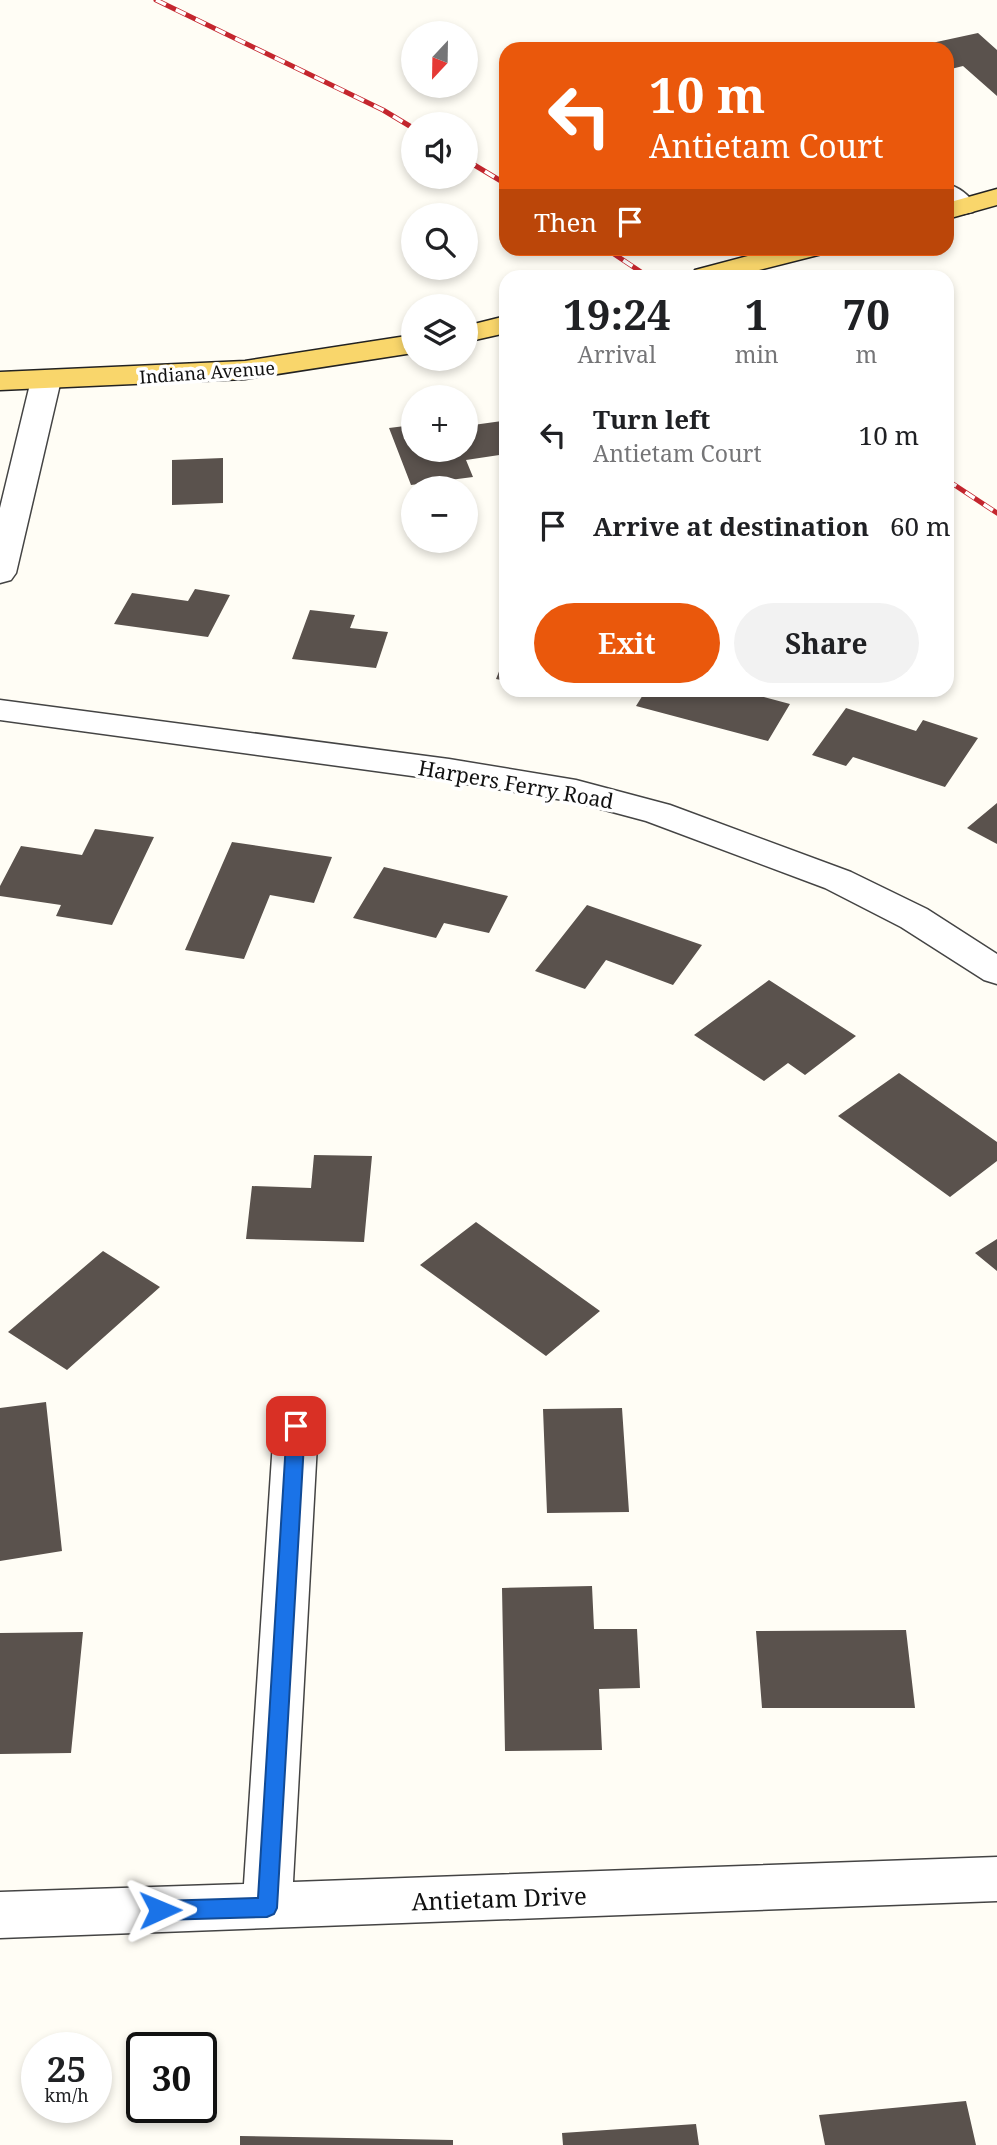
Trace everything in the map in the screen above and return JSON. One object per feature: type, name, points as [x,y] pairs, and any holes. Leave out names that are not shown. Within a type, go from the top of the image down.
[{"type":"main road","points":[[954,203],[997,197]]},
{"type":"main road","points":[[728,270],[781,256]]},
{"type":"main road","points":[[478,331],[499,326]]},
{"type":"main road","name":"Indiana Avenue","points":[[0,381],[61,382],[246,370],[401,346]]},
{"type":"street","points":[[0,573],[46,380]]},
{"type":"street","name":"Harpers Ferry Road","points":[[0,710],[449,770],[576,791],[671,817],[838,880],[914,918],[997,971]]},
{"type":"street","points":[[267,1908],[296,1426]]},
{"type":"street","name":"Antietam Drive","points":[[0,1915],[267,1908],[997,1879]]},
{"type":"building","points":[[978,33],[997,50],[997,96],[963,66],[954,68],[954,42],[936,42]]},
{"type":"building","points":[[499,421],[499,455],[478,458],[478,424]]},
{"type":"building","points":[[401,426],[401,459],[389,428]]},
{"type":"building","points":[[223,458],[223,503],[172,505],[172,460]]},
{"type":"building","points":[[402,462],[467,462],[473,476],[408,476]]},
{"type":"building","points":[[195,589],[230,595],[208,637],[114,624],[132,593],[188,601]]},
{"type":"building","points":[[310,610],[355,615],[350,628],[388,632],[376,668],[292,659]]},
{"type":"building","points":[[642,697],[764,697],[790,704],[768,741],[636,706]]},
{"type":"building","points":[[846,708],[916,731],[923,720],[978,738],[945,787],[853,757],[846,766],[812,755]]},
{"type":"building","points":[[997,803],[997,844],[967,828]]},
{"type":"building","points":[[95,829],[154,837],[112,925],[56,916],[61,905],[0,896],[0,886],[21,846],[82,855]]},
{"type":"building","points":[[232,842],[332,857],[314,903],[270,895],[244,959],[185,950]]},
{"type":"building","points":[[384,867],[508,896],[489,933],[444,923],[436,938],[353,918]]},
{"type":"building","points":[[587,905],[702,945],[673,985],[606,960],[585,989],[535,971]]},
{"type":"building","points":[[769,980],[856,1036],[805,1075],[788,1063],[764,1081],[694,1035]]},
{"type":"building","points":[[899,1073],[997,1142],[997,1161],[950,1197],[838,1116]]},
{"type":"building","points":[[314,1155],[372,1156],[364,1242],[246,1239],[252,1186],[311,1188]]},
{"type":"building","points":[[476,1222],[600,1311],[546,1356],[420,1265]]},
{"type":"building","points":[[997,1239],[997,1271],[975,1253]]},
{"type":"building","points":[[103,1251],[160,1287],[67,1370],[8,1332]]},
{"type":"building","points":[[46,1402],[62,1551],[0,1561],[0,1408]]},
{"type":"building","points":[[622,1408],[629,1512],[547,1513],[543,1409]]},
{"type":"building","points":[[592,1586],[594,1629],[637,1629],[640,1688],[599,1689],[602,1750],[505,1751],[502,1588]]},
{"type":"building","points":[[906,1630],[915,1708],[762,1708],[756,1631]]},
{"type":"building","points":[[83,1632],[71,1753],[0,1754],[0,1633]]},
{"type":"building","points":[[966,2101],[976,2145],[825,2145],[819,2115]]},
{"type":"building","points":[[696,2124],[699,2145],[563,2145],[562,2133]]},
{"type":"building","points":[[240,2136],[453,2140],[453,2145],[240,2145]]},
{"type":"railway","points":[[156,0],[401,121]]},
{"type":"railway","points":[[478,167],[499,180]]},
{"type":"railway","points":[[617,256],[638,270]]},
{"type":"railway","points":[[954,485],[997,513]]},
{"type":"route","points":[[160,1910],[267,1908],[296,1426]]}]
